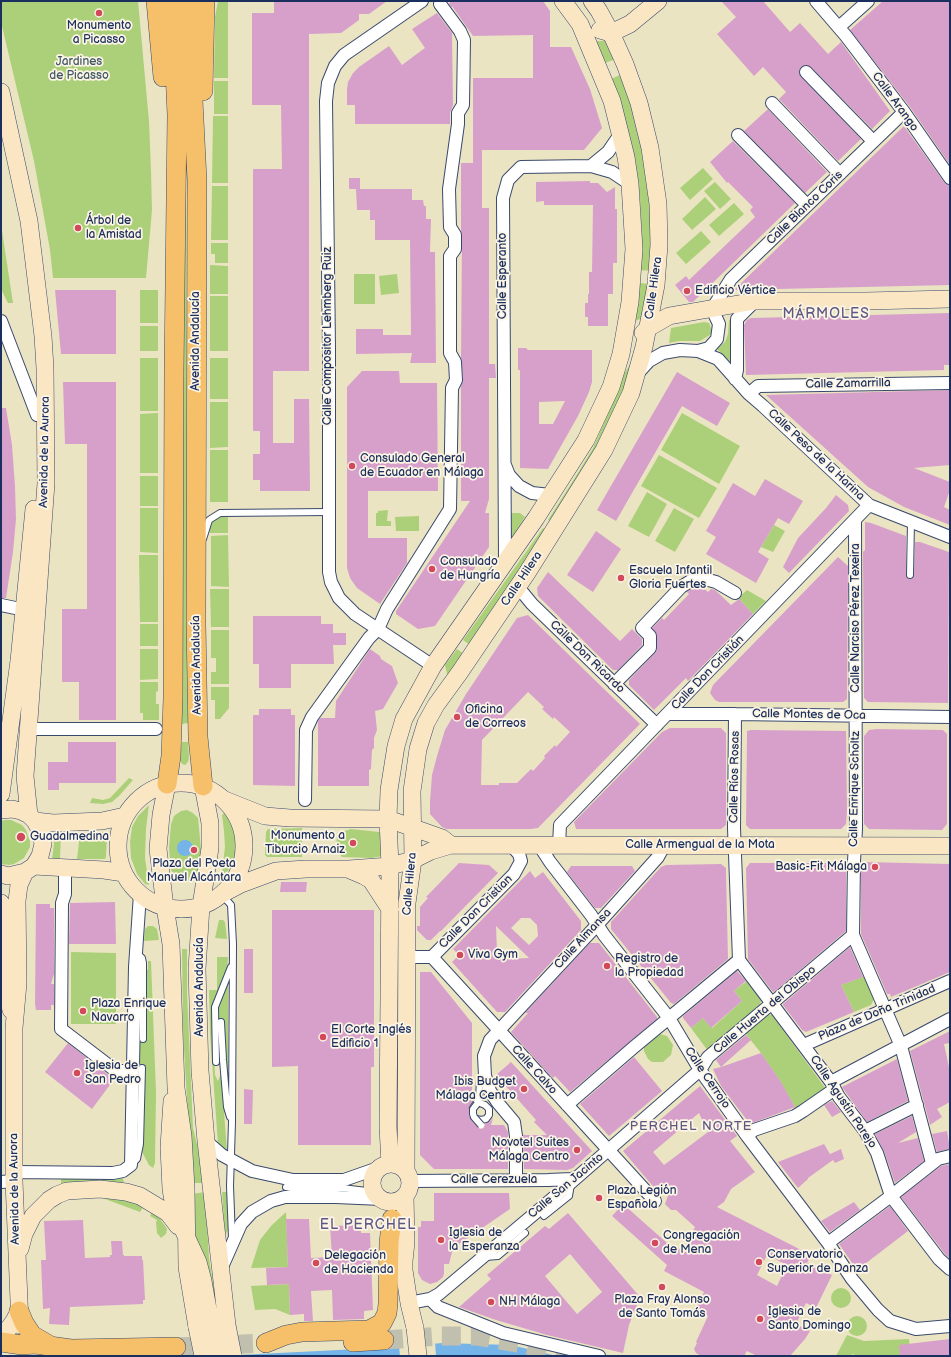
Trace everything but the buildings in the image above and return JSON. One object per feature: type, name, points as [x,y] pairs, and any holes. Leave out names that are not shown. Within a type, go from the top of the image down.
[{"type":"main road","name":"Avenida Andalucía","points":[[156,1],[168,136],[175,194]]},
{"type":"main road","name":"Avenida Andalucía","points":[[172,1],[177,115],[175,194],[173,698],[171,756],[161,815],[158,848],[171,944],[176,1088],[183,1136],[187,1238]]},
{"type":"main road","name":"Avenida Andalucía","points":[[188,1],[197,180],[196,561],[198,737],[203,786],[210,823],[210,848],[202,906],[197,969],[200,1071],[220,1271],[212,1326]]},
{"type":"main road","points":[[197,180],[202,136],[205,1]]},
{"type":"main road","points":[[205,31],[210,1]]},
{"type":"main road","name":"Calle Hilera","points":[[385,1166],[388,1127],[390,909],[388,819],[389,790],[396,746],[404,719],[433,666],[505,562],[586,440],[611,387],[621,354],[630,302],[634,249],[630,184],[621,133],[612,102],[580,24],[563,1]]},
{"type":"main road","name":"Calle Hilera","points":[[404,1261],[406,1242],[407,1183],[407,903],[413,860],[412,791],[418,749],[426,723],[436,705],[555,531],[604,450],[626,407],[637,374],[656,285],[659,245],[658,204],[650,148],[639,103],[625,64],[611,33],[592,1]]},
{"type":"main road","points":[[580,24],[611,33],[630,24],[658,1]]},
{"type":"main road","name":"Avenida de la Aurora","points":[[1,92],[29,221],[45,368],[46,483],[31,611],[16,683],[1,794]]},
{"type":"main road","name":"Avenida de la Aurora","points":[[1,142],[18,222],[33,337],[37,415],[28,729],[25,776],[32,818],[41,832],[43,844],[40,856],[29,869],[19,885],[17,901],[18,983],[14,1023],[10,1178],[19,1311]]},
{"type":"main road","points":[[656,285],[663,309],[669,316]]},
{"type":"main road","points":[[621,354],[648,328],[669,316],[755,301],[950,299]]},
{"type":"main road","points":[[433,666],[439,672],[442,684],[436,705]]},
{"type":"main road","points":[[185,782],[203,786],[215,792],[225,800],[236,814],[243,830],[245,848],[242,865],[234,881],[222,894],[202,906],[183,909],[165,907],[152,902],[140,894],[124,873],[118,844],[125,816],[143,795],[167,784],[185,782]]},
{"type":"main road","name":"Calle Armengual de la Mota","points":[[225,800],[265,816],[290,818],[388,819],[442,838],[451,845]]},
{"type":"main road","points":[[1,810],[12,809],[21,811],[32,818],[52,823],[102,821],[125,816]]},
{"type":"main road","name":"Calle Armengual de la Mota","points":[[222,894],[241,884],[276,871],[306,869],[350,870],[390,866],[413,860],[451,845],[950,846]]},
{"type":"main road","points":[[1,874],[8,876],[29,869],[65,868],[104,870],[124,873]]},
{"type":"main road","name":"Calle Armengual de la Mota","points":[[350,870],[371,880],[390,909]]},
{"type":"main road","name":"Avenida de la Aurora","points":[[1,903],[5,985],[14,1023]]},
{"type":"main road","points":[[385,1166],[399,1166],[407,1183],[399,1200],[392,1202],[380,1197],[373,1186],[373,1179],[376,1172],[385,1166]]},
{"type":"main road","points":[[16,1261],[26,1229],[33,1216],[41,1207],[58,1195],[67,1191],[105,1190],[126,1192],[140,1196],[168,1213],[187,1238],[200,1268],[217,1356]]},
{"type":"main road","name":"Calle Hilera","points":[[380,1197],[392,1219],[404,1261],[418,1356]]},
{"type":"main road","points":[[384,1340],[301,1344],[266,1343],[286,1335],[302,1332],[369,1330],[382,1323],[387,1313],[388,1304],[389,1242],[392,1219]]},
{"type":"main road","points":[[19,1311],[9,1328],[10,1345],[35,1344],[71,1349],[176,1347]]},
{"type":"main road","points":[[19,1311],[24,1323],[32,1335],[50,1346]]},
{"type":"main road","points":[[203,1356],[212,1326]]},
{"type":"main road","points":[[212,1326],[233,1356]]},
{"type":"street","name":"Calle Compositor Lehmberg Ruiz","points":[[422,1],[344,55],[335,66],[328,83],[326,101],[329,348],[329,572],[331,582],[339,598],[355,614],[433,666]]},
{"type":"street","name":"Calle Arango","points":[[816,1],[839,27],[904,112],[950,178]]},
{"type":"street","points":[[839,27],[868,1]]},
{"type":"street","points":[[305,800],[306,730],[312,717],[368,638],[378,629],[387,609],[450,509],[452,388],[456,380],[456,362],[450,353],[450,256],[455,249],[456,235],[450,227],[449,188],[458,124],[458,113],[463,105],[464,40],[460,31],[440,4]]},
{"type":"street","points":[[806,72],[873,141]]},
{"type":"street","points":[[772,103],[840,174]]},
{"type":"street","name":"Calle Blanco Coris","points":[[712,309],[731,279],[904,112]]},
{"type":"street","points":[[591,166],[608,152],[621,133]]},
{"type":"street","points":[[738,135],[807,205]]},
{"type":"street","name":"Calle Esperanto","points":[[505,562],[503,198],[508,180],[521,167],[591,166],[612,172],[630,184]]},
{"type":"street","points":[[735,378],[737,370],[738,319],[755,301]]},
{"type":"street","points":[[698,351],[709,348],[717,339],[720,324],[712,309]]},
{"type":"street","points":[[1,321],[37,415]]},
{"type":"street","name":"Calle Peso de la Harina","points":[[637,374],[650,361],[663,353],[680,350],[698,351],[718,359],[749,394],[764,406],[869,505],[950,537]]},
{"type":"street","name":"Calle Zamarrilla","points":[[749,394],[758,386],[950,383]]},
{"type":"street","name":"Calle Esperanto","points":[[504,462],[509,475],[519,486],[532,493],[550,495]]},
{"type":"street","name":"Calle Don Cristián","points":[[559,845],[560,825],[869,505]]},
{"type":"street","name":"Calle Narciso Pérez Texeira","points":[[855,521],[856,715]]},
{"type":"street","points":[[614,684],[650,648],[650,636],[642,628],[682,587],[697,577],[716,582],[735,593]]},
{"type":"street","name":"Calle Don Ricardo","points":[[518,587],[532,604],[657,725]]},
{"type":"street","points":[[1,605],[31,611]]},
{"type":"street","name":"Calle Montes de Oca","points":[[668,714],[950,716]]},
{"type":"street","name":"Calle Ríos Rosas","points":[[735,714],[734,828],[739,960]]},
{"type":"street","name":"Calle Enrique Scholtz","points":[[853,935],[856,829],[856,715]]},
{"type":"street","points":[[28,729],[156,729]]},
{"type":"street","name":"Calle Don Cristian","points":[[432,957],[514,874],[521,861],[519,854],[511,845]]},
{"type":"street","name":"Calle Cerrojo","points":[[539,845],[604,935],[669,1018],[700,1070],[747,1136],[828,1243],[852,1279],[878,1310],[890,1321],[916,1330],[950,1326]]},
{"type":"street","name":"Calle Almansa","points":[[516,1180],[516,1136],[514,1122],[490,1091],[485,1076],[484,1056],[490,1040],[658,857],[664,846]]},
{"type":"street","points":[[65,868],[65,894],[62,903],[61,1029],[116,1071],[138,1069]]},
{"type":"street","points":[[10,1178],[113,1173],[123,1171],[131,1164],[138,1069],[136,952],[140,894]]},
{"type":"street","points":[[853,935],[903,1050],[932,1163]]},
{"type":"street","name":"Calle Huerta del Obispo","points":[[608,1151],[700,1070],[708,1057],[853,935]]},
{"type":"street","points":[[406,957],[432,957]]},
{"type":"street","name":"Calle Calvo","points":[[432,957],[655,1201]]},
{"type":"street","points":[[567,1105],[739,960]]},
{"type":"street","name":"Calle Agustín Parejo","points":[[739,960],[833,1084],[839,1097],[865,1131],[878,1154],[891,1196],[939,1259],[950,1269]]},
{"type":"street","name":"Plaza de Doña Trinidad","points":[[804,1045],[950,981]]},
{"type":"street","points":[[747,1136],[754,1130],[795,1116],[832,1092],[833,1084],[903,1050],[950,1019]]},
{"type":"street","points":[[865,1131],[917,1105]]},
{"type":"street","points":[[206,1141],[222,1155],[252,1171],[293,1180],[344,1180],[385,1166]]},
{"type":"street","name":"Calle San Jacinto","points":[[409,1303],[430,1299],[439,1294],[608,1151]]},
{"type":"street","points":[[828,1243],[932,1163],[938,1159],[950,1156]]},
{"type":"street","points":[[542,1180],[549,1187],[550,1196],[548,1202]]},
{"type":"street","name":"Calle Cerezuela","points":[[407,1183],[574,1180]]},
{"type":"street","points":[[220,1271],[240,1224],[252,1212],[271,1200],[285,1198],[380,1197]]},
{"type":"street","points":[[430,1299],[438,1307],[503,1333],[599,1356]]},
{"type":"lane","points":[[196,561],[209,520],[220,513],[330,512]]},
{"type":"lane","points":[[910,574],[911,522]]},
{"type":"lane","points":[[222,894],[230,905],[233,944],[232,1122],[230,1186],[232,1242]]},
{"type":"lane","points":[[136,952],[142,958],[143,963],[143,1039]]},
{"type":"lane","points":[[216,1062],[215,1007],[232,962]]},
{"type":"lane","points":[[221,1022],[222,1060],[227,1107],[232,1122]]},
{"type":"lane","points":[[481,1125],[474,1117],[473,1109],[477,1104],[480,1104],[485,1105],[489,1109],[489,1115],[486,1119],[481,1120],[476,1119],[474,1117],[472,1113],[473,1109],[479,1099],[480,1080],[485,1076]]},
{"type":"lane","points":[[544,1216],[569,1196],[574,1180]]},
{"type":"lane","points":[[286,1187],[342,1188],[380,1197]]},
{"type":"lane","points":[[482,1258],[498,1256],[525,1233]]},
{"type":"green space","name":"Jardines de Picasso","points":[[1,1],[138,1],[149,121],[151,171],[152,210],[146,278],[53,278],[50,250],[34,161],[1,22]]},
{"type":"green space","points":[[218,1],[228,1],[228,78],[214,78],[215,17]]},
{"type":"green space","points":[[594,41],[607,41],[616,59],[605,63]]},
{"type":"green space","points":[[622,74],[634,108],[650,195],[651,271],[640,270],[642,242],[640,198],[633,152],[611,79]]},
{"type":"green space","points":[[214,81],[228,81],[228,114],[214,114]]},
{"type":"green space","points":[[213,116],[228,116],[228,183],[212,183]]},
{"type":"green space","points":[[183,146],[186,146],[188,723],[182,724]]},
{"type":"green space","points":[[703,168],[713,179],[690,200],[680,188]]},
{"type":"green space","points":[[715,182],[731,199],[720,209],[704,191]]},
{"type":"green space","points":[[212,186],[228,186],[228,240],[211,240]]},
{"type":"green space","points":[[705,197],[716,209],[692,230],[682,219]]},
{"type":"green space","points":[[734,203],[744,214],[719,236],[709,225]]},
{"type":"green space","points":[[1,224],[13,303],[8,303],[1,289]]},
{"type":"green space","points":[[701,231],[711,242],[686,264],[676,253]]},
{"type":"green space","points":[[211,243],[228,243],[228,263],[215,263],[215,254],[211,254]]},
{"type":"green space","points":[[210,265],[228,266],[228,294],[210,294]]},
{"type":"green space","points":[[354,274],[375,274],[375,304],[354,304]]},
{"type":"green space","points":[[397,274],[399,293],[381,295],[379,276]]},
{"type":"green space","points":[[639,283],[650,284],[645,317],[633,322]]},
{"type":"green space","points":[[140,290],[158,290],[158,323],[140,323]]},
{"type":"green space","points":[[210,296],[228,296],[228,351],[210,351]]},
{"type":"green space","points":[[733,319],[733,365],[717,349],[725,342],[728,334],[729,320]]},
{"type":"green space","points":[[704,322],[709,323],[713,333],[700,341],[679,341],[669,343],[671,328]]},
{"type":"green space","points":[[140,326],[158,326],[158,351],[140,351]]},
{"type":"green space","points":[[636,356],[629,379],[598,449],[552,522],[548,520],[593,448],[608,414],[621,378]]},
{"type":"green space","points":[[140,358],[158,358],[158,411],[140,411]]},
{"type":"green space","points":[[210,358],[228,358],[228,399],[210,399]]},
{"type":"green space","points":[[210,402],[228,402],[228,447],[210,448]]},
{"type":"green space","points":[[158,413],[158,473],[140,473],[140,414]]},
{"type":"green space","points":[[682,413],[740,446],[719,484],[661,450]]},
{"type":"green space","points":[[210,450],[228,450],[228,502],[210,502]]},
{"type":"green space","points":[[659,455],[717,488],[699,518],[641,486]]},
{"type":"green space","points":[[140,476],[158,476],[158,506],[140,506]]},
{"type":"green space","points":[[647,492],[667,504],[649,537],[628,526]]},
{"type":"green space","points":[[140,508],[158,508],[158,553],[140,552]]},
{"type":"green space","points":[[674,508],[694,519],[675,552],[655,541]]},
{"type":"green space","points":[[388,510],[387,521],[391,521],[391,526],[376,526],[376,513],[378,513],[378,511]]},
{"type":"green space","points":[[507,513],[520,513],[525,517],[509,542]]},
{"type":"green space","points":[[228,514],[228,533],[210,533],[210,525],[213,520],[218,516]]},
{"type":"green space","points":[[419,516],[419,531],[396,531],[395,517]]},
{"type":"green space","points":[[774,525],[785,531],[773,552],[761,547]]},
{"type":"green space","points":[[543,528],[547,531],[470,645],[463,640]]},
{"type":"green space","points":[[228,535],[229,587],[211,586],[211,536]]},
{"type":"green space","points":[[139,555],[158,555],[158,622],[140,622]]},
{"type":"green space","points":[[210,589],[229,589],[229,627],[211,627]]},
{"type":"green space","points":[[747,590],[766,601],[753,614],[738,598]]},
{"type":"green space","points":[[140,624],[158,624],[158,646],[140,646]]},
{"type":"green space","points":[[211,630],[229,630],[229,684],[211,684],[211,672],[216,672],[216,658],[211,658]]},
{"type":"green space","points":[[140,649],[158,649],[158,679],[140,680]]},
{"type":"green space","points":[[457,649],[464,654],[448,678],[445,665]]},
{"type":"green space","points":[[140,682],[158,682],[156,704],[159,704],[159,720],[143,720],[143,713],[140,713]]},
{"type":"green space","points":[[211,687],[229,687],[229,708],[220,719],[215,719],[215,700],[211,700]]},
{"type":"green space","points":[[182,742],[188,742],[189,758],[185,765],[182,764],[180,760]]},
{"type":"green space","points":[[129,778],[133,780],[112,802],[103,804],[90,803],[92,798],[103,800],[110,798]]},
{"type":"green space","points":[[149,805],[145,858],[149,885],[145,884],[137,874],[131,858],[130,842],[132,827],[138,816]]},
{"type":"green space","points":[[187,810],[198,818],[201,849],[197,875],[192,880],[181,881],[171,870],[169,848],[171,824],[174,816],[181,811]]},
{"type":"green space","points":[[224,813],[231,822],[236,834],[237,849],[235,860],[230,869],[224,874],[222,872],[225,847],[222,815]]},
{"type":"green space","points":[[11,820],[22,825],[26,830],[30,841],[30,847],[24,858],[14,864],[9,865],[1,864],[1,821]]},
{"type":"green space","points":[[302,828],[302,857],[267,857],[265,855],[266,832],[268,829]]},
{"type":"green space","points":[[351,829],[379,832],[382,835],[382,856],[372,858],[342,857],[336,847],[337,837],[341,832]]},
{"type":"green space","points":[[53,832],[61,832],[60,859],[52,859],[54,844]]},
{"type":"green space","points":[[105,832],[107,834],[105,859],[77,859],[80,833]]},
{"type":"green space","points":[[219,920],[223,920],[225,922],[227,939],[215,938]]},
{"type":"green space","points":[[148,926],[153,926],[157,929],[159,940],[144,941],[145,929]]},
{"type":"green space","points":[[182,949],[187,949],[187,992],[193,1128],[204,1183],[192,1183],[183,1032]]},
{"type":"green space","points":[[71,952],[116,953],[116,1024],[71,1024]]},
{"type":"green space","points":[[217,957],[228,957],[227,971],[212,1006],[215,1075],[218,1081],[221,1073],[227,1151],[218,1144],[210,1033],[209,990],[217,990]]},
{"type":"green space","points":[[148,961],[151,961],[156,1092],[155,1163],[153,1168],[149,1165],[142,1152],[144,1133],[145,1070],[138,1067],[138,1040],[146,1038],[146,971],[148,969]]},
{"type":"green space","points":[[865,976],[874,999],[871,1005],[854,1012],[841,985]]},
{"type":"green space","points":[[747,981],[761,1000],[760,1006],[708,1051],[691,1028],[703,1018],[712,1028],[742,1001],[734,991]]},
{"type":"green space","points":[[228,983],[228,1080],[225,1061],[225,1022],[218,1022],[217,1010]]},
{"type":"green space","points":[[766,1014],[772,1015],[826,1089],[796,1109],[780,1081],[745,1033]]},
{"type":"green space","points":[[656,1033],[667,1036],[673,1045],[671,1055],[663,1062],[652,1062],[648,1059],[644,1051],[644,1047]]},
{"type":"green space","points":[[123,1177],[124,1186],[61,1189],[61,1178],[112,1179]]},
{"type":"green space","points":[[205,1192],[209,1258],[220,1326],[194,1244],[192,1194]]},
{"type":"green space","points":[[222,1192],[227,1192],[228,1230],[225,1235]]},
{"type":"green space","points":[[104,1197],[123,1198],[144,1206],[140,1212],[105,1199]]},
{"type":"green space","points":[[152,1212],[161,1220],[167,1229],[166,1234],[161,1238],[157,1233],[157,1220],[150,1216]]},
{"type":"green space","points":[[286,1212],[288,1267],[251,1268],[260,1240],[271,1226]]},
{"type":"green space","points":[[289,1284],[290,1315],[275,1309],[255,1310],[251,1286]]},
{"type":"green space","points":[[841,1288],[848,1291],[851,1298],[848,1305],[841,1308],[834,1305],[831,1298],[834,1291]]},
{"type":"green space","points":[[857,1316],[864,1319],[867,1326],[864,1333],[857,1336],[850,1333],[847,1326],[850,1319]]},
{"type":"green space","points":[[847,1335],[864,1341],[909,1339],[911,1356],[858,1356],[852,1354],[851,1356],[836,1356]]},
{"type":"water","points":[[185,840],[192,845],[193,848],[188,855],[185,856],[178,851],[177,848],[182,841]]},
{"type":"water","points":[[442,1343],[511,1345],[557,1356],[218,1356],[399,1347]]},
{"type":"pier","points":[[435,1342],[436,1356],[400,1356],[399,1345]]},
{"type":"tunnel","points":[[384,1340],[441,1336],[477,1336],[524,1344],[573,1356]]},
{"type":"tunnel","points":[[176,1347],[266,1343]]},
{"type":"place","name":"Monumento a Picasso","points":[[99,13]]},
{"type":"place","name":"Árbol de la Amistad","points":[[78,228]]},
{"type":"place","name":"Edificio Vértice","points":[[687,291]]},
{"type":"place","name":"Consulado General de Ecuador en Málaga","points":[[352,466]]},
{"type":"place","name":"Consulado de Hungría","points":[[432,569]]},
{"type":"place","name":"Escuela Infantil Gloria Fuertes","points":[[621,578]]},
{"type":"place","name":"Oficina de Correos","points":[[457,717]]},
{"type":"place","name":"Guadalmedina","points":[[21,837]]},
{"type":"place","name":"Monumento a Tiburcio Arnaiz","points":[[353,843]]},
{"type":"place","name":"Plaza del Poeta Manuel Alcántara","points":[[194,850]]},
{"type":"place","name":"Basic-Fit Málaga","points":[[875,867]]},
{"type":"place","name":"Viva Gym","points":[[460,955]]},
{"type":"place","name":"Registro de la Propiedad","points":[[607,966]]},
{"type":"place","name":"Plaza Enrique Navarro","points":[[83,1011]]},
{"type":"place","name":"El Corte Inglés Edificio 1","points":[[323,1037]]},
{"type":"place","name":"Iglesia de San Pedro","points":[[77,1073]]},
{"type":"place","name":"Ibis Budget Málaga Centro","points":[[524,1089]]},
{"type":"place","name":"Novotel Suites Málaga Centro","points":[[577,1150]]},
{"type":"place","name":"Plaza Legión Española","points":[[599,1198]]},
{"type":"place","name":"Iglesia de la Esperanza","points":[[441,1240]]},
{"type":"place","name":"Congregación de Mena","points":[[655,1243]]},
{"type":"place","name":"Conservatorio Superior de Danza","points":[[759,1262]]},
{"type":"place","name":"Delegación de Hacienda","points":[[316,1263]]},
{"type":"place","name":"Plaza Fray Alonso de Santo Tomás","points":[[662,1287]]},
{"type":"place","name":"NH Málaga","points":[[491,1302]]},
{"type":"place","name":"Iglesia de Santo Domingo","points":[[760,1319]]},
{"type":"district","name":"MÁRMOLES","points":[[826,314]]},
{"type":"district","name":"PERCHEL NORTE","points":[[691,1127]]},
{"type":"district","name":"EL PERCHEL","points":[[368,1225]]}]
